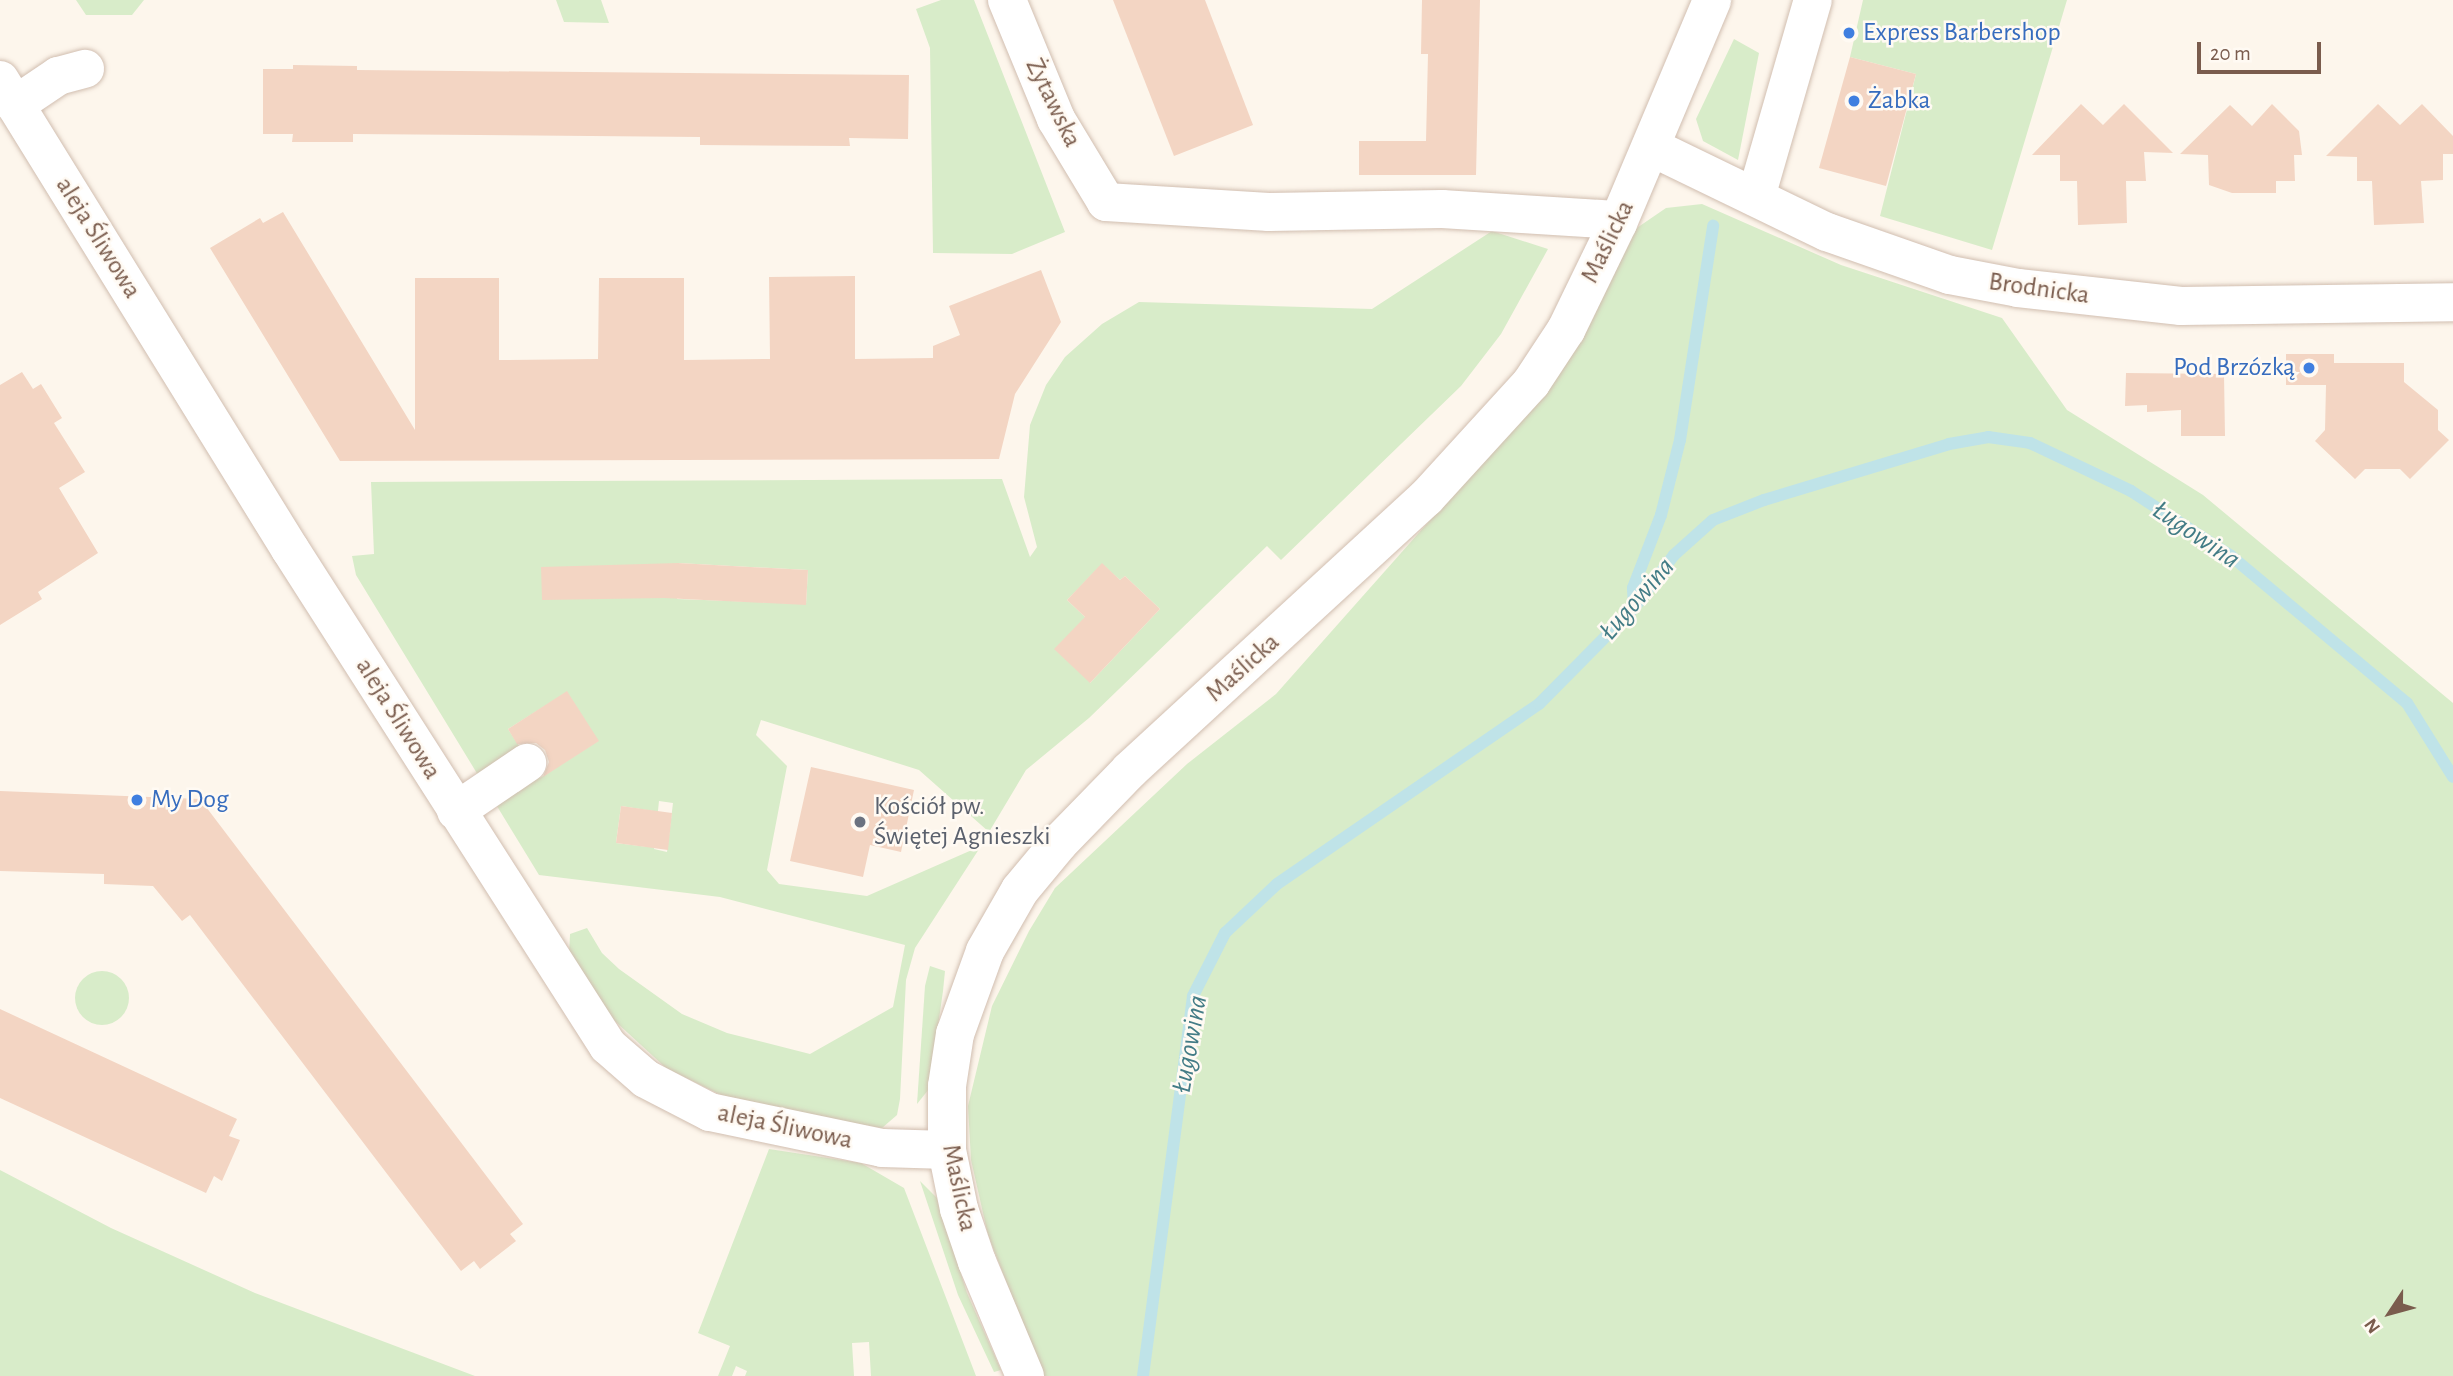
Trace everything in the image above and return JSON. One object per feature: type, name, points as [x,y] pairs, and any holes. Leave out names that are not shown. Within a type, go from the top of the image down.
[{"type":"street","name":"Żytawska","points":[[1007,0],[1056,119],[1106,202],[1269,212],[1442,209],[1619,220]]},
{"type":"street","name":"Maślicka","points":[[1025,1376],[977,1262],[959,1209],[947,1150],[947,1086],[955,1034],[985,951],[1032,872],[1130,770],[1360,561],[1500,420],[1566,330],[1653,148],[1712,0]]},
{"type":"street","points":[[1756,197],[1814,0]]},
{"type":"street","points":[[8,93],[85,69]]},
{"type":"street","name":"aleja Śliwowa","points":[[8,93],[456,811],[592,1024],[625,1064],[646,1079],[710,1112],[882,1148],[947,1150]]},
{"type":"street","name":"Brodnicka","points":[[1653,148],[1756,197],[1894,257],[1950,275],[2018,288],[2181,306],[2453,302]]},
{"type":"street","points":[[456,811],[527,763]]},
{"type":"green space","points":[[76,0],[144,0],[132,15],[86,15]]},
{"type":"green space","points":[[556,0],[601,0],[609,23],[564,22]]},
{"type":"green space","points":[[941,0],[974,0],[1065,232],[1012,254],[933,253],[930,48],[916,9]]},
{"type":"green space","points":[[1863,0],[2067,0],[1992,250],[1880,216],[1916,74],[1850,57]]},
{"type":"green space","points":[[1734,39],[1759,53],[1738,160],[1703,141],[1696,119]]},
{"type":"green space","points":[[1702,204],[1841,265],[2002,318],[2067,410],[2203,495],[2453,703],[2453,1376],[1043,1376],[988,1235],[971,1160],[968,1106],[992,1006],[1029,931],[1055,888],[1187,764],[1276,694],[1557,377],[1628,234],[1666,208]]},
{"type":"green space","points":[[1492,231],[1548,249],[1501,334],[1461,386],[1281,560],[1267,546],[1089,718],[1026,770],[989,832],[919,770],[761,720],[756,735],[787,766],[767,870],[779,884],[867,896],[981,846],[915,948],[906,980],[900,1099],[897,1115],[882,1128],[787,1113],[723,1096],[666,1068],[604,1011],[569,956],[570,934],[587,928],[602,953],[619,969],[682,1014],[727,1033],[810,1054],[893,1007],[905,945],[720,897],[539,875],[356,575],[352,556],[374,554],[371,482],[1002,479],[1030,557],[1037,547],[1024,497],[1030,425],[1046,385],[1065,357],[1102,324],[1139,302],[1372,309]],"holes":[[[678,563],[808,570],[806,604],[677,599]],[[1102,564],[1120,580],[1125,576],[1160,609],[1090,683],[1085,617],[1067,600]],[[567,692],[598,741],[540,778],[508,729]],[[659,801],[673,803],[667,852],[654,849]],[[621,806],[653,811],[648,847],[616,843]]]},
{"type":"green space","points":[[930,966],[945,971],[929,1089],[917,1104],[925,986]]},
{"type":"green space","points":[[102,971],[121,979],[129,998],[121,1017],[102,1025],[83,1017],[75,998],[83,979]]},
{"type":"green space","points":[[769,1149],[861,1163],[904,1188],[976,1376],[871,1376],[869,1342],[852,1343],[854,1376],[745,1376],[747,1371],[736,1366],[732,1376],[718,1376],[730,1346],[698,1333]]},
{"type":"green space","points":[[0,1170],[111,1228],[255,1293],[475,1376],[0,1376]]},
{"type":"green space","points":[[920,1181],[937,1198],[967,1293],[1001,1370],[994,1372],[958,1295]]},
{"type":"building","points":[[1113,0],[1205,0],[1253,125],[1174,156]]},
{"type":"building","points":[[1422,0],[1480,0],[1476,175],[1359,175],[1359,141],[1426,141],[1428,54],[1421,54]]},
{"type":"building","points":[[1850,57],[1916,74],[1886,186],[1819,168]]},
{"type":"building","points":[[293,65],[357,66],[357,70],[909,75],[908,139],[849,138],[850,146],[700,145],[700,137],[353,134],[353,142],[292,142],[293,134],[263,134],[263,69],[293,69]]},
{"type":"building","points":[[2081,104],[2103,125],[2124,104],[2173,153],[2144,152],[2146,181],[2126,181],[2127,223],[2078,225],[2077,181],[2060,181],[2060,155],[2032,155]]},
{"type":"building","points":[[2272,104],[2299,131],[2302,155],[2294,155],[2295,181],[2276,181],[2276,193],[2232,193],[2209,185],[2208,155],[2180,154],[2230,105],[2252,126]]},
{"type":"building","points":[[2378,104],[2400,125],[2422,104],[2453,136],[2453,154],[2443,154],[2443,180],[2421,181],[2424,223],[2374,225],[2372,181],[2357,181],[2357,157],[2326,156]]},
{"type":"building","points":[[283,212],[415,430],[415,278],[499,278],[499,360],[598,359],[599,278],[684,278],[684,360],[770,359],[769,277],[855,276],[855,359],[933,358],[933,346],[960,335],[949,306],[1041,270],[1061,322],[1015,394],[999,459],[340,461],[210,248],[260,218],[263,223]]},
{"type":"building","points":[[2286,354],[2334,354],[2334,363],[2404,363],[2404,382],[2438,410],[2438,430],[2449,440],[2410,479],[2400,469],[2365,469],[2355,479],[2315,441],[2325,430],[2326,385],[2286,385]]},
{"type":"building","points":[[22,372],[33,389],[41,384],[62,418],[54,423],[85,472],[59,488],[98,553],[38,592],[42,599],[0,625],[0,385]]},
{"type":"building","points":[[2126,373],[2224,374],[2225,436],[2181,436],[2181,410],[2147,412],[2147,405],[2125,406]]},
{"type":"building","points":[[678,563],[808,570],[806,605],[664,598],[542,600],[541,567]]},
{"type":"building","points":[[1102,563],[1120,580],[1125,576],[1160,609],[1090,683],[1054,649],[1085,617],[1067,600]]},
{"type":"building","points":[[567,691],[599,741],[543,777],[549,762],[545,750],[536,743],[517,744],[508,729]]},
{"type":"building","name":"Kościół pw. Świętej Agnieszki","points":[[811,767],[914,790],[901,852],[870,845],[863,877],[790,861]]},
{"type":"building","points":[[0,791],[200,799],[523,1224],[510,1234],[516,1241],[480,1269],[474,1261],[461,1271],[190,915],[182,921],[153,886],[104,884],[104,874],[0,871]]},
{"type":"building","points":[[621,806],[672,813],[668,850],[616,843]]},
{"type":"building","points":[[0,1009],[237,1119],[229,1136],[240,1140],[222,1181],[214,1176],[206,1193],[0,1098]]},
{"type":"waterway","points":[[1634,608],[1633,588],[1661,515],[1680,440],[1713,226]]},
{"type":"waterway","name":"Ługowina","points":[[1143,1376],[1193,996],[1225,933],[1277,884],[1539,704],[1634,608],[1674,555],[1713,520],[1764,500],[1949,444],[1988,437],[2030,443],[2131,491],[2231,556],[2407,703],[2453,777]]},
{"type":"place","name":"Express Barbershop","points":[[1849,33]]},
{"type":"place","name":"Żabka","points":[[1854,101]]},
{"type":"place","name":"Pod Brzózką","points":[[2309,368]]},
{"type":"place","name":"My Dog","points":[[137,800]]},
{"type":"place","name":"Kościół pw. Świętej Agnieszki","points":[[860,822]]}]
